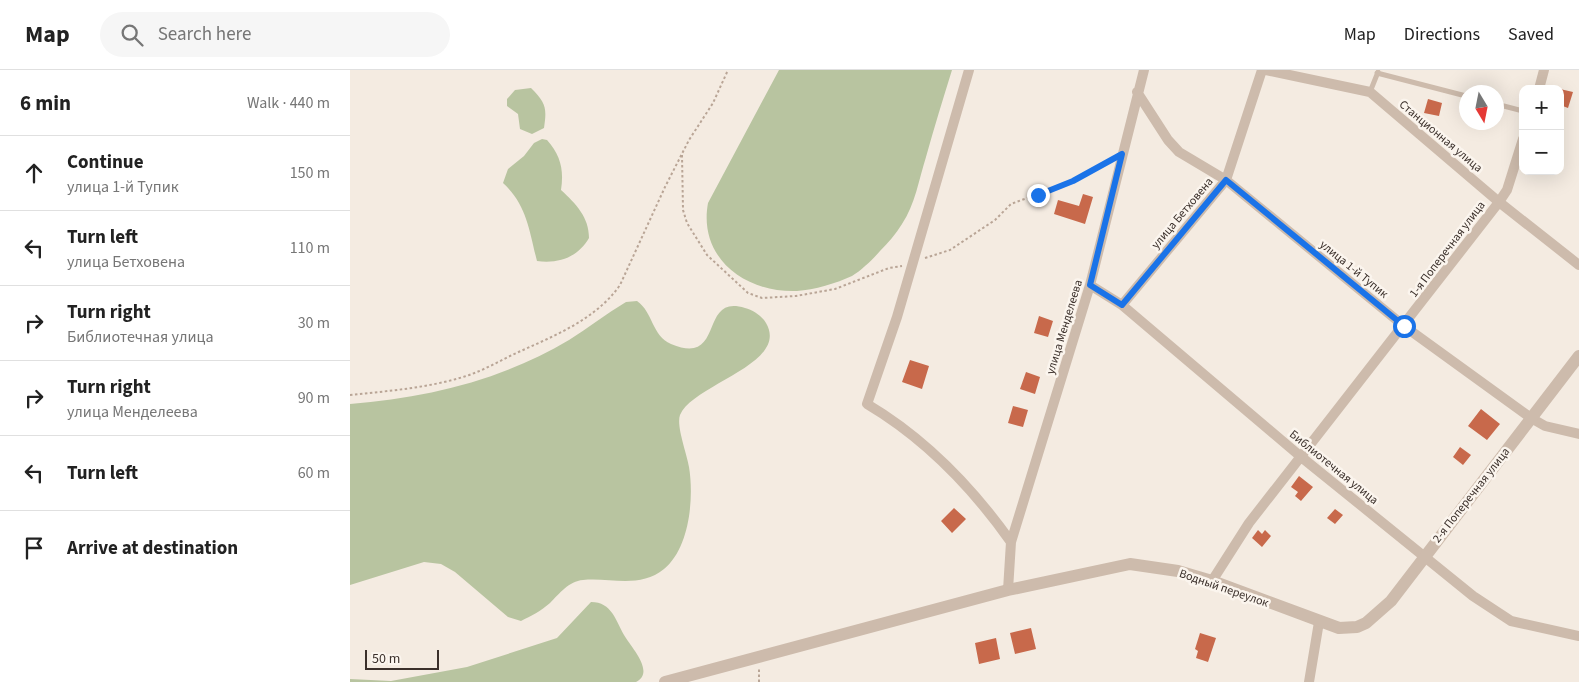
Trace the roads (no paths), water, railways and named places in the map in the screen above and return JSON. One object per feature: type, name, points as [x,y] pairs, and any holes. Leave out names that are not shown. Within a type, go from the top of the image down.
[{"type":"street","points":[[968,70],[913,262],[867,404],[908,430],[929,448],[968,486],[1012,542]]},
{"type":"street","name":"улица Менделеева","points":[[1008,590],[1012,542],[1090,285],[1144,70]]},
{"type":"street","name":"Станционная улица","points":[[1264,70],[1370,92],[1499,202],[1579,265]]},
{"type":"street","name":"улица Бетховена","points":[[1122,305],[1226,180],[1264,70]]},
{"type":"street","points":[[1540,85],[1544,70]]},
{"type":"street","name":"улица 1-й Тупик","points":[[1137,92],[1168,140],[1179,152],[1226,180],[1404,326],[1530,418],[1554,430],[1579,434]]},
{"type":"street","name":"1-я Поперечная улица","points":[[1212,581],[1249,523],[1499,202],[1507,190],[1519,152]]},
{"type":"street","name":"Библиотечная улица","points":[[1090,285],[1122,305],[1300,456],[1473,596],[1503,617],[1518,623],[1579,636]]},
{"type":"street","name":"2-я Поперечная улица","points":[[1357,627],[1378,615],[1391,601],[1579,356]]},
{"type":"street","name":"Водный переулок","points":[[666,682],[1008,590],[1130,564],[1178,571],[1212,581],[1319,622],[1339,628],[1357,627]]},
{"type":"street","points":[[1309,682],[1319,622]]},
{"type":"lane","points":[[1370,92],[1378,71],[1459,94]]},
{"type":"lane","points":[[1504,106],[1519,109]]}]
